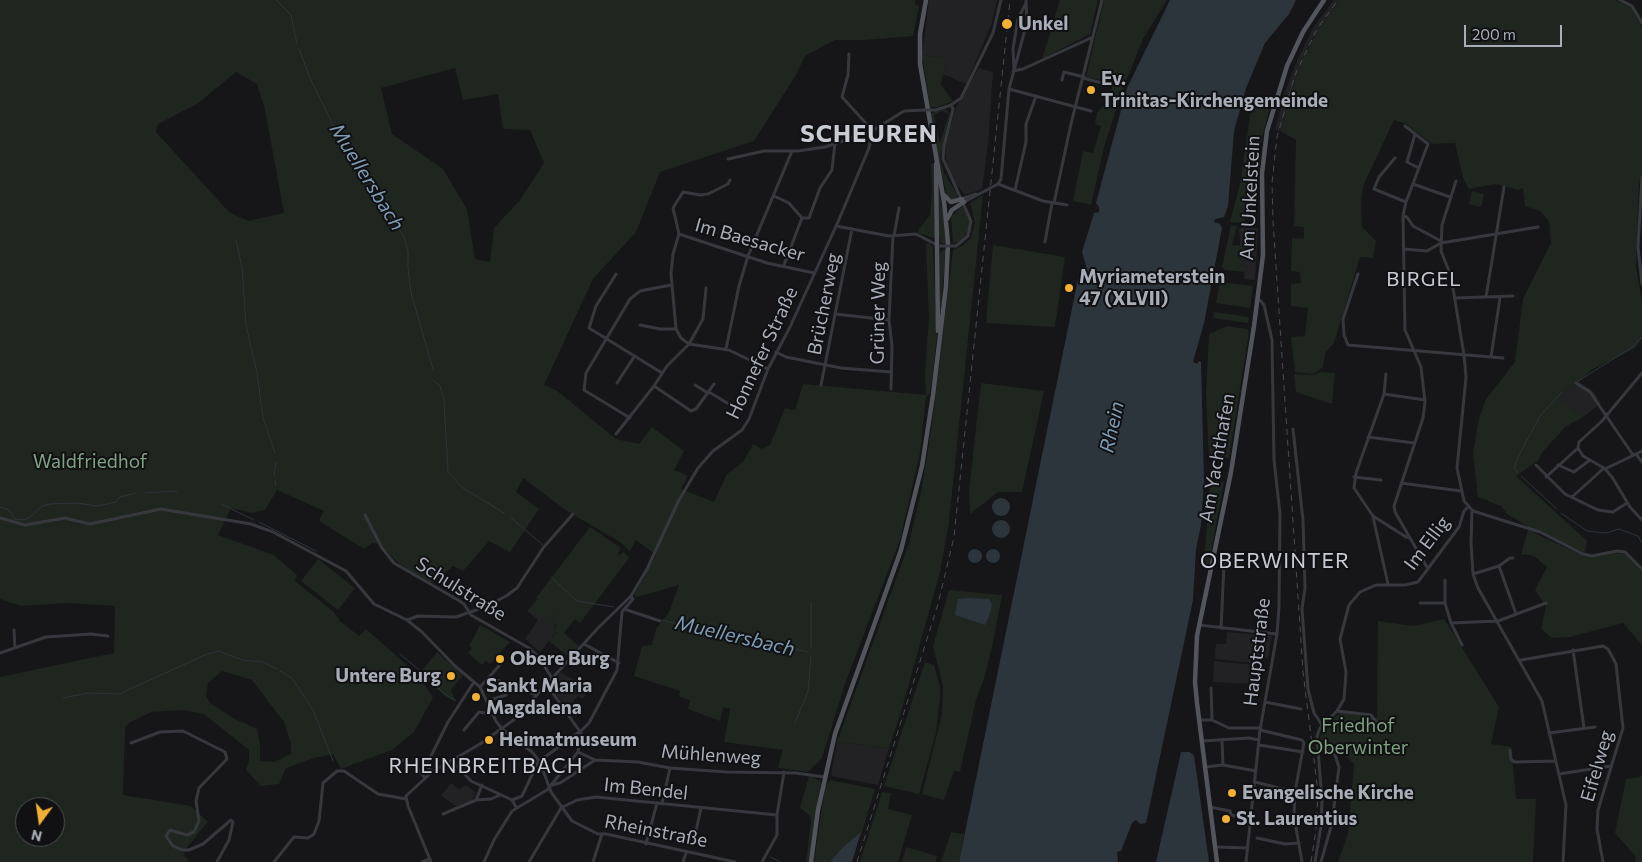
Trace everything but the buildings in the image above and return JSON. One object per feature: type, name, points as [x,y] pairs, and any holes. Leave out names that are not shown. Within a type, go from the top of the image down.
[{"type":"main road","points":[[811,862],[824,778],[839,721],[898,558],[914,501],[928,431],[947,276],[947,220],[919,55],[920,34],[926,0]]},
{"type":"main road","points":[[1322,2],[1328,0]]},
{"type":"main road","name":"Am Unkelstein","points":[[1258,298],[1263,255],[1262,173],[1268,131],[1287,66],[1322,2]]},
{"type":"main road","points":[[937,159],[940,338]]},
{"type":"main road","points":[[943,194],[951,202],[963,200]]},
{"type":"main road","points":[[947,220],[952,210],[963,200]]},
{"type":"main road","name":"Am Yachthafen","points":[[1217,862],[1195,682],[1199,625],[1235,447],[1258,298]]},
{"type":"street","points":[[728,159],[764,151],[792,151],[818,148],[872,131],[904,112],[936,110],[951,105],[960,98],[969,83],[993,33],[1001,0]]},
{"type":"street","points":[[1046,242],[1053,203],[1102,0]]},
{"type":"street","points":[[1620,0],[1632,6],[1642,23]]},
{"type":"street","points":[[1014,70],[1014,49],[1018,19],[1026,1]]},
{"type":"street","points":[[998,184],[1001,175],[1009,88],[1025,33],[1028,12],[1026,1]]},
{"type":"street","points":[[1014,70],[1017,72],[1093,37]]},
{"type":"street","points":[[849,54],[848,75],[842,97],[872,131]]},
{"type":"street","points":[[1062,80],[1064,72],[1102,83]]},
{"type":"street","points":[[1009,88],[1091,111]]},
{"type":"street","points":[[1015,190],[1026,142],[1026,124],[1036,96]]},
{"type":"street","points":[[836,226],[893,236],[916,234],[938,245],[956,246],[968,236],[972,226],[971,217],[949,176],[943,159],[944,146],[953,109],[951,105]]},
{"type":"street","points":[[1405,126],[1428,144],[1406,202],[1403,216],[1405,330],[1421,367],[1425,400],[1423,418],[1394,506],[1409,537],[1428,569]]},
{"type":"street","name":"Honnefer Straße","points":[[631,596],[647,569],[665,530],[698,468],[713,451],[742,430],[749,420],[768,368],[790,327],[836,226],[869,148],[872,131]]},
{"type":"street","points":[[1415,134],[1407,161],[1419,168]]},
{"type":"street","points":[[774,196],[789,203],[802,218],[809,218],[820,188],[832,170],[835,143]]},
{"type":"street","points":[[726,349],[739,286],[748,256],[792,151]]},
{"type":"street","points":[[1395,158],[1379,177],[1374,189],[1406,202]]},
{"type":"street","points":[[1642,177],[1638,247],[1642,284]]},
{"type":"street","points":[[730,180],[728,184],[708,194],[700,196],[680,193],[672,213],[678,234],[672,259],[671,285],[676,329],[681,338],[689,344],[726,349],[768,368]]},
{"type":"street","points":[[1456,180],[1442,224],[1441,251],[1451,276],[1464,355],[1466,377],[1457,468],[1461,491],[1467,508]]},
{"type":"street","points":[[963,200],[998,184],[1053,203],[1067,205]]},
{"type":"street","points":[[1413,184],[1450,198]]},
{"type":"street","points":[[1486,297],[1504,186]]},
{"type":"street","name":"Grüner Weg","points":[[891,389],[892,346],[889,320],[893,236],[899,208]]},
{"type":"street","points":[[1403,216],[1407,217],[1413,226],[1441,242]]},
{"type":"street","points":[[784,265],[802,218]]},
{"type":"street","points":[[1404,249],[1427,251],[1441,242],[1538,227]]},
{"type":"street","name":"Brücherweg","points":[[821,385],[852,229]]},
{"type":"street","name":"Im Baesacker","points":[[678,234],[767,263],[784,265],[814,273]]},
{"type":"street","points":[[616,274],[596,306],[588,328],[662,373]]},
{"type":"street","points":[[1358,274],[1343,318],[1346,344],[1414,352],[1503,358]]},
{"type":"street","points":[[630,418],[584,390],[586,373],[630,299],[649,288],[671,285]]},
{"type":"street","points":[[616,434],[654,386],[672,359],[685,350],[689,344],[703,319],[706,288]]},
{"type":"street","points":[[1455,298],[1500,298],[1513,296]]},
{"type":"street","name":"Hauptstraße","points":[[1246,861],[1260,729],[1277,634],[1280,514],[1274,460],[1274,364],[1270,324],[1264,304],[1258,298]]},
{"type":"street","points":[[1491,358],[1500,298]]},
{"type":"street","points":[[836,314],[889,320]]},
{"type":"street","points":[[640,325],[660,329],[676,329]]},
{"type":"street","points":[[776,352],[857,370],[891,372]]},
{"type":"street","points":[[617,384],[634,357]]},
{"type":"street","points":[[1642,373],[1607,415],[1579,442],[1578,448],[1583,456],[1604,468],[1627,503],[1642,520]]},
{"type":"street","points":[[1386,374],[1384,394],[1354,477],[1356,492],[1373,516],[1406,537],[1409,537]]},
{"type":"street","points":[[1576,383],[1590,392],[1642,462]]},
{"type":"street","points":[[695,384],[737,409]]},
{"type":"street","points":[[654,386],[691,411],[696,409],[714,384]]},
{"type":"street","points":[[1384,394],[1425,400]]},
{"type":"street","points":[[1293,429],[1303,520],[1305,588],[1302,609],[1308,689],[1314,713],[1322,725]]},
{"type":"street","points":[[1368,437],[1414,443]]},
{"type":"street","points":[[1546,476],[1578,448]]},
{"type":"street","points":[[1572,497],[1604,468],[1642,451]]},
{"type":"street","points":[[1558,464],[1574,472],[1590,460]]},
{"type":"street","points":[[1536,464],[1546,476],[1572,497],[1608,512],[1618,510],[1627,503]]},
{"type":"street","points":[[1354,477],[1381,480]]},
{"type":"street","points":[[1401,483],[1461,491]]},
{"type":"street","name":"Im Ellig","points":[[1337,711],[1343,702],[1345,692],[1346,672],[1340,639],[1349,605],[1360,592],[1376,585],[1412,585],[1418,582],[1459,527],[1464,511],[1467,508],[1540,532],[1586,555],[1616,551],[1625,552],[1642,568]]},
{"type":"street","points":[[0,518],[25,525],[65,518],[90,524],[161,509],[251,524],[273,532],[346,570],[374,604],[407,620],[422,632],[454,666],[480,687],[499,666]]},
{"type":"street","points":[[1472,511],[1470,543],[1473,574],[1478,588],[1521,660],[1542,701],[1566,805],[1563,862]]},
{"type":"street","points":[[407,620],[418,616],[451,618],[497,602],[517,588],[543,548],[573,514]]},
{"type":"street","name":"Schulstraße","points":[[365,515],[382,548],[394,563],[458,600],[464,604],[468,611],[521,642],[538,656],[552,678]]},
{"type":"street","points":[[1373,516],[1388,584]]},
{"type":"street","points":[[1473,574],[1499,566],[1510,558],[1514,558]]},
{"type":"street","points":[[1213,561],[1223,562],[1224,565],[1221,628]]},
{"type":"street","points":[[1499,566],[1516,614]]},
{"type":"street","points":[[1445,580],[1445,603],[1451,623],[1462,645]]},
{"type":"street","points":[[512,800],[522,796],[535,767],[580,732],[595,713],[615,676],[619,663],[620,633],[624,609],[633,600],[631,596]]},
{"type":"street","points":[[422,862],[430,860],[406,799],[408,793],[432,772],[502,729],[522,712],[631,596]]},
{"type":"street","points":[[1420,603],[1445,603]]},
{"type":"street","points":[[1451,623],[1498,621],[1546,603]]},
{"type":"street","points":[[624,609],[660,620]]},
{"type":"street","points":[[1199,625],[1277,634]]},
{"type":"street","points":[[14,630],[15,648]]},
{"type":"street","points":[[0,652],[46,637],[91,634],[108,636]]},
{"type":"street","points":[[584,644],[619,663]]},
{"type":"street","name":"Eifelweg","points":[[1521,660],[1573,650],[1606,647],[1616,664],[1623,728],[1597,818],[1603,862]]},
{"type":"street","points":[[1573,650],[1584,728]]},
{"type":"street","points":[[491,676],[512,688],[536,695]]},
{"type":"street","points":[[432,772],[427,766],[428,762],[474,682]]},
{"type":"street","points":[[484,862],[494,840],[516,807],[550,786],[578,752],[580,732],[546,685]]},
{"type":"street","name":"Rheinstraße","points":[[480,687],[492,714],[502,729],[532,752],[540,762],[561,808],[575,823],[595,834],[735,862]]},
{"type":"street","points":[[1211,688],[1212,720]]},
{"type":"street","points":[[487,701],[506,695]]},
{"type":"street","points":[[1265,702],[1301,709]]},
{"type":"street","points":[[1315,862],[1322,801],[1317,736],[1322,725],[1337,711],[1371,715],[1380,727]]},
{"type":"street","points":[[464,730],[479,712],[492,714]]},
{"type":"street","points":[[1199,720],[1212,720],[1229,728],[1260,729],[1302,740],[1304,743],[1295,792],[1294,816],[1302,862]]},
{"type":"street","points":[[1550,733],[1595,727]]},
{"type":"street","points":[[132,743],[160,732],[183,731],[225,752],[227,759],[205,781],[197,793],[199,821],[194,832],[187,835],[170,830],[166,836],[173,846],[182,850],[189,850],[210,839],[231,820],[233,822],[229,840],[217,862]]},
{"type":"street","points":[[1201,741],[1249,738],[1259,743],[1303,752]]},
{"type":"street","points":[[1222,740],[1223,765]]},
{"type":"street","points":[[1318,749],[1328,750],[1335,755],[1339,767],[1332,823],[1321,862]]},
{"type":"street","points":[[1510,750],[1511,759],[1514,762],[1556,761]]},
{"type":"street","name":"Mühlenweg","points":[[578,752],[595,760],[638,762],[670,768],[727,772],[784,772],[824,778]]},
{"type":"street","points":[[398,758],[417,768],[425,778]]},
{"type":"street","points":[[451,760],[471,781],[512,800],[516,807]]},
{"type":"street","points":[[550,786],[560,784],[595,760]]},
{"type":"street","points":[[1205,767],[1223,765],[1256,771]]},
{"type":"street","points":[[1559,774],[1612,766]]},
{"type":"street","points":[[646,844],[670,768]]},
{"type":"street","points":[[274,862],[294,838],[312,837],[319,821],[323,783],[337,771],[344,771],[378,794],[406,799]]},
{"type":"street","points":[[762,862],[775,840],[778,830],[777,815],[784,772]]},
{"type":"street","points":[[1255,782],[1295,792]]},
{"type":"street","points":[[476,800],[482,785]]},
{"type":"street","points":[[442,814],[476,800],[491,799],[500,794]]},
{"type":"street","name":"Im Bendel","points":[[561,808],[577,800],[596,797],[777,815]]},
{"type":"street","points":[[1210,807],[1230,811],[1231,815],[1251,820]]},
{"type":"street","points":[[529,862],[560,814],[561,808]]},
{"type":"street","name":"Im Bendel","points":[[696,831],[701,808]]},
{"type":"street","points":[[593,862],[602,834]]},
{"type":"street","points":[[1258,838],[1285,844],[1299,843]]},
{"type":"street","points":[[1216,847],[1248,848]]},
{"type":"street","points":[[683,862],[686,852]]},
{"type":"street","points":[[1246,861],[1251,862]]},
{"type":"shaded area","points":[[929,0],[997,0],[992,23],[966,84],[943,74],[946,58],[922,55]]},
{"type":"shaded area","points":[[1334,0],[1340,0],[1311,41],[1301,62],[1280,131],[1275,130],[1283,97],[1297,61],[1313,28]]},
{"type":"shaded area","points":[[979,68],[993,72],[988,145],[982,189],[965,195],[952,179],[947,168],[945,146],[956,107]]},
{"type":"shaded area","points":[[1239,228],[1258,228],[1255,280],[1244,279],[1245,268],[1238,268],[1238,264],[1242,264],[1242,252],[1245,253],[1246,246],[1240,246]]},
{"type":"shaded area","points":[[1579,382],[1594,392],[1601,403],[1583,417],[1558,399],[1562,392]]},
{"type":"shaded area","points":[[537,599],[558,614],[554,629],[557,631],[540,652],[525,639],[538,620],[527,611]]},
{"type":"shaded area","points":[[1227,632],[1272,636],[1268,658],[1258,657],[1254,659],[1253,663],[1215,659],[1216,644],[1226,644]]},
{"type":"shaded area","points":[[1214,661],[1254,665],[1251,684],[1213,682]]},
{"type":"shaded area","points":[[561,672],[589,690],[583,699],[578,696],[567,709],[551,688],[552,682]]},
{"type":"shaded area","points":[[837,742],[889,748],[878,785],[831,776]]},
{"type":"shaded area","points":[[451,783],[459,789],[466,785],[476,793],[471,801],[456,806],[441,796]]},
{"type":"green space","name":"Waldfriedhof","points":[[0,0],[915,0],[915,4],[919,6],[913,36],[865,40],[835,40],[805,56],[796,75],[754,141],[660,172],[636,232],[593,279],[544,385],[556,390],[616,439],[639,444],[652,427],[684,451],[674,470],[688,476],[681,489],[714,502],[727,474],[743,462],[753,444],[762,449],[770,445],[785,408],[795,410],[803,384],[926,395],[925,372],[929,317],[926,245],[928,243],[933,247],[937,334],[932,382],[929,395],[926,396],[920,453],[900,540],[846,681],[822,758],[808,772],[778,768],[783,750],[724,742],[730,709],[723,707],[720,721],[688,709],[690,700],[679,697],[680,691],[634,676],[642,646],[652,645],[656,629],[669,612],[679,585],[637,597],[634,596],[656,555],[636,540],[630,551],[620,542],[567,511],[523,478],[516,492],[539,509],[510,552],[489,541],[463,571],[453,566],[433,583],[415,575],[395,560],[380,544],[372,543],[364,549],[319,521],[324,511],[277,490],[265,510],[252,513],[231,508],[218,535],[274,555],[297,575],[295,581],[334,612],[340,621],[359,636],[366,629],[417,674],[433,698],[414,732],[392,750],[341,769],[333,754],[314,758],[286,768],[279,784],[261,786],[246,770],[249,761],[249,750],[204,714],[183,710],[152,712],[130,722],[125,728],[123,795],[191,806],[208,822],[183,852],[189,862],[0,862],[0,677],[114,653],[115,606],[67,603],[21,606],[0,599]],"holes":[[[455,68],[463,100],[498,94],[503,129],[530,130],[544,163],[520,200],[494,228],[490,262],[475,259],[467,209],[443,169],[392,134],[381,88]],[[236,72],[257,84],[265,110],[284,213],[248,221],[229,212],[156,132],[158,124],[197,104]],[[222,671],[252,680],[284,722],[291,743],[291,754],[274,762],[260,761],[257,729],[233,718],[210,703],[206,696],[208,683]]]},
{"type":"green space","points":[[1060,0],[1098,0],[1090,34],[1042,59]]},
{"type":"green space","points":[[1104,0],[1167,0],[1143,39],[1124,86],[1104,147],[1091,205],[1073,201],[1083,151],[1093,153],[1101,126],[1095,124],[1097,113],[1106,103],[1114,83],[1086,77]]},
{"type":"green space","points":[[1340,0],[1615,0],[1631,7],[1642,27],[1642,174],[1639,184],[1636,267],[1642,301],[1642,338],[1635,348],[1591,370],[1579,382],[1562,392],[1559,399],[1583,417],[1565,427],[1541,454],[1539,460],[1516,476],[1587,541],[1585,553],[1529,527],[1507,514],[1501,506],[1478,497],[1473,453],[1479,419],[1486,399],[1515,362],[1523,299],[1551,243],[1549,221],[1540,211],[1525,206],[1523,188],[1518,190],[1495,184],[1469,189],[1463,178],[1455,143],[1432,144],[1406,124],[1394,120],[1363,186],[1361,204],[1362,227],[1376,241],[1373,258],[1360,257],[1334,343],[1325,353],[1323,367],[1314,374],[1295,372],[1291,337],[1305,336],[1308,308],[1291,306],[1291,284],[1301,283],[1300,272],[1291,271],[1292,238],[1304,239],[1304,227],[1294,226],[1296,140],[1280,131],[1301,62],[1318,30]]},
{"type":"green space","points":[[922,55],[946,58],[941,85],[953,101],[938,107],[930,107]]},
{"type":"green space","points":[[1253,96],[1271,101],[1261,143],[1257,206],[1245,205],[1244,223],[1230,222],[1240,184]]},
{"type":"green space","points":[[946,109],[950,114],[940,158],[944,173],[957,194],[957,198],[953,200],[947,195],[939,164],[931,113]],"holes":[[[942,111],[949,114],[940,143],[934,115]]]},
{"type":"green space","points":[[931,164],[933,164],[935,182],[935,236],[933,238],[919,233],[918,230],[930,215],[932,192]]},
{"type":"green space","points":[[938,183],[946,244],[941,243],[939,236]]},
{"type":"green space","points":[[1472,191],[1484,194],[1481,207],[1469,204]]},
{"type":"green space","points":[[983,195],[949,522],[940,572],[889,748],[837,742],[909,543],[921,492],[931,431],[953,250],[962,246],[971,238],[975,222],[970,203]]},
{"type":"green space","points":[[961,207],[964,207],[970,220],[970,227],[965,237],[959,242],[953,243],[951,216]]},
{"type":"green space","points":[[1231,225],[1237,226],[1232,245],[1246,246],[1245,253],[1242,253],[1242,265],[1238,264],[1238,267],[1245,268],[1245,272],[1225,270],[1222,267]]},
{"type":"green space","points":[[993,245],[1065,257],[1055,327],[986,323]]},
{"type":"green space","points":[[942,250],[946,250],[940,317],[940,254]]},
{"type":"green space","points":[[1220,282],[1253,286],[1250,308],[1216,303]]},
{"type":"green space","points":[[1214,312],[1249,317],[1248,323],[1213,318]]},
{"type":"green space","points":[[1227,326],[1248,329],[1249,332],[1229,458],[1209,457],[1206,393],[1209,334]]},
{"type":"green space","points":[[1321,372],[1335,373],[1332,404],[1296,392],[1294,374],[1314,375]]},
{"type":"green space","points":[[981,383],[1044,391],[1022,492],[998,492],[970,514],[969,491]]},
{"type":"green space","points":[[1210,482],[1224,482],[1208,567],[1204,566]]},
{"type":"green space","points":[[590,527],[621,548],[617,554],[620,555],[624,552],[629,558],[580,623],[575,619],[564,633],[579,646],[569,657],[549,641],[557,632],[554,629],[557,625],[552,622],[557,614],[544,604],[555,613],[549,621],[554,626],[553,628],[529,609],[539,600],[536,598]]},
{"type":"green space","points":[[1528,530],[1584,556],[1595,557],[1616,553],[1626,554],[1632,558],[1642,571],[1642,645],[1623,623],[1570,637],[1552,638],[1541,629],[1546,606],[1535,590],[1547,567],[1534,556],[1521,554]]},
{"type":"green space","points":[[318,559],[355,588],[338,610],[301,581]]},
{"type":"green space","points":[[949,590],[1002,595],[992,647],[976,700],[960,772],[954,771],[944,800],[922,794],[942,714],[943,686],[933,646]]},
{"type":"green space","name":"Friedhof Oberwinter","points":[[1444,619],[1499,707],[1491,744],[1511,747],[1516,799],[1536,799],[1533,862],[1338,862],[1348,834],[1354,764],[1344,754],[1319,745],[1322,729],[1341,712],[1371,716],[1373,719],[1377,717],[1378,621],[1413,626]]},
{"type":"green space","points":[[480,625],[510,642],[490,664],[486,660],[482,665],[468,653],[472,648],[469,646]]},
{"type":"green space","points":[[437,652],[463,675],[451,690],[456,702],[445,696],[420,673]]},
{"type":"green space","points":[[925,662],[934,665],[940,687],[940,697],[936,733],[919,794],[884,786]]},
{"type":"green space","points":[[1642,773],[1642,862],[1635,862],[1636,857],[1615,833],[1626,779],[1641,777]]},
{"type":"green space","points":[[809,776],[821,781],[809,862],[806,862],[811,822],[810,816],[800,808]]},
{"type":"green space","points":[[830,780],[875,789],[853,862],[861,835],[841,849],[830,862],[814,862],[825,787]]},
{"type":"green space","points":[[882,792],[891,793],[888,809],[912,815],[898,862],[860,862]]},
{"type":"green space","points":[[951,832],[964,834],[959,862],[941,862]]},
{"type":"green space","points":[[906,847],[937,856],[936,862],[902,862]]},
{"type":"water","name":"Rhein","points":[[1170,0],[1296,0],[1289,14],[1265,43],[1246,88],[1234,131],[1228,206],[1224,217],[1215,219],[1214,222],[1220,224],[1222,228],[1204,323],[1193,362],[1197,364],[1199,361],[1201,362],[1204,481],[1201,525],[1196,549],[1193,600],[1146,823],[1140,824],[1136,820],[1132,823],[1121,851],[1117,852],[1118,862],[959,862],[1078,279],[1082,276],[1086,281],[1090,280],[1082,252],[1094,213],[1099,212],[1099,207],[1096,203],[1127,88]]},
{"type":"water","points":[[997,498],[1005,498],[1010,503],[1008,514],[997,516],[992,511],[992,503]]},
{"type":"water","points":[[1001,520],[1007,523],[1010,529],[1007,535],[1001,538],[995,535],[992,529],[995,523]]},
{"type":"water","points":[[972,549],[978,549],[982,556],[978,563],[972,563],[968,559],[968,553]]},
{"type":"water","points":[[990,549],[996,549],[1000,556],[996,563],[990,563],[986,559],[986,553]]},
{"type":"water","points":[[958,599],[989,599],[992,604],[985,625],[955,615]]},
{"type":"water","points":[[1181,752],[1189,752],[1194,755],[1209,862],[1156,862]]},
{"type":"water","points":[[861,832],[852,862],[830,862],[841,849]]},
{"type":"waterway","name":"Muellersbach","points":[[276,0],[291,15],[297,44]]},
{"type":"waterway","name":"Muellersbach","points":[[299,49],[310,78],[338,135],[404,237],[408,251],[411,293],[433,369]]},
{"type":"waterway","points":[[236,240],[242,267],[246,325],[257,373],[263,418],[275,453]]},
{"type":"waterway","points":[[1578,381],[1631,348],[1642,337]]},
{"type":"waterway","name":"Muellersbach","points":[[434,381],[440,386],[444,400],[448,472],[463,488],[504,513]]},
{"type":"waterway","points":[[1518,473],[1514,468],[1518,457],[1540,416],[1562,392]]},
{"type":"waterway","points":[[274,476],[276,462]]},
{"type":"waterway","points":[[1521,476],[1557,509]]},
{"type":"waterway","points":[[275,480],[276,486]]},
{"type":"waterway","points":[[145,493],[177,491]]},
{"type":"waterway","points":[[0,507],[9,510],[15,519],[22,520],[29,518],[42,506],[50,504],[77,503],[97,506],[116,502],[120,497],[136,493]]},
{"type":"waterway","points":[[221,504],[254,520]]},
{"type":"waterway","points":[[1561,513],[1587,531],[1606,533],[1619,529],[1638,536],[1642,543]]},
{"type":"waterway","name":"Muellersbach","points":[[511,518],[543,545]]},
{"type":"waterway","points":[[259,522],[316,551]]},
{"type":"waterway","name":"Muellersbach","points":[[551,577],[577,601],[614,607]]},
{"type":"waterway","points":[[811,602],[811,648]]},
{"type":"waterway","name":"Muellersbach","points":[[662,620],[703,631],[808,652]]},
{"type":"waterway","points":[[63,698],[88,693],[119,694],[205,655],[219,651],[242,660],[263,662],[277,669]]},
{"type":"waterway","points":[[400,654],[442,692],[456,701]]},
{"type":"waterway","name":"Muellersbach","points":[[795,723],[808,691],[811,656]]},
{"type":"waterway","points":[[280,671],[292,678],[313,710],[333,761]]},
{"type":"waterway","points":[[770,857],[781,862]]},
{"type":"railway","points":[[857,862],[938,604],[954,537],[1010,0]]},
{"type":"railway","points":[[1311,862],[1316,830],[1318,792],[1303,672],[1272,183],[1277,137],[1295,75],[1317,29],[1338,0]]},
{"type":"place","name":"Unkel","points":[[1007,24]]},
{"type":"place","name":"Ev. Trinitas-Kirchengemeinde","points":[[1091,90]]},
{"type":"place","name":"Myriameterstein 47 (XLVII)","points":[[1069,288]]},
{"type":"place","name":"Obere Burg","points":[[500,659]]},
{"type":"place","name":"Untere Burg","points":[[451,676]]},
{"type":"place","name":"Sankt Maria Magdalena","points":[[476,697]]},
{"type":"place","name":"Heimatmuseum","points":[[489,740]]},
{"type":"place","name":"Evangelische Kirche","points":[[1232,793]]},
{"type":"place","name":"St. Laurentius","points":[[1226,819]]},
{"type":"district","name":"SCHEUREN","points":[[869,134]]},
{"type":"district","name":"BIRGEL","points":[[1424,279]]},
{"type":"district","name":"OBERWINTER","points":[[1275,561]]},
{"type":"district","name":"RHEINBREITBACH","points":[[486,766]]}]
